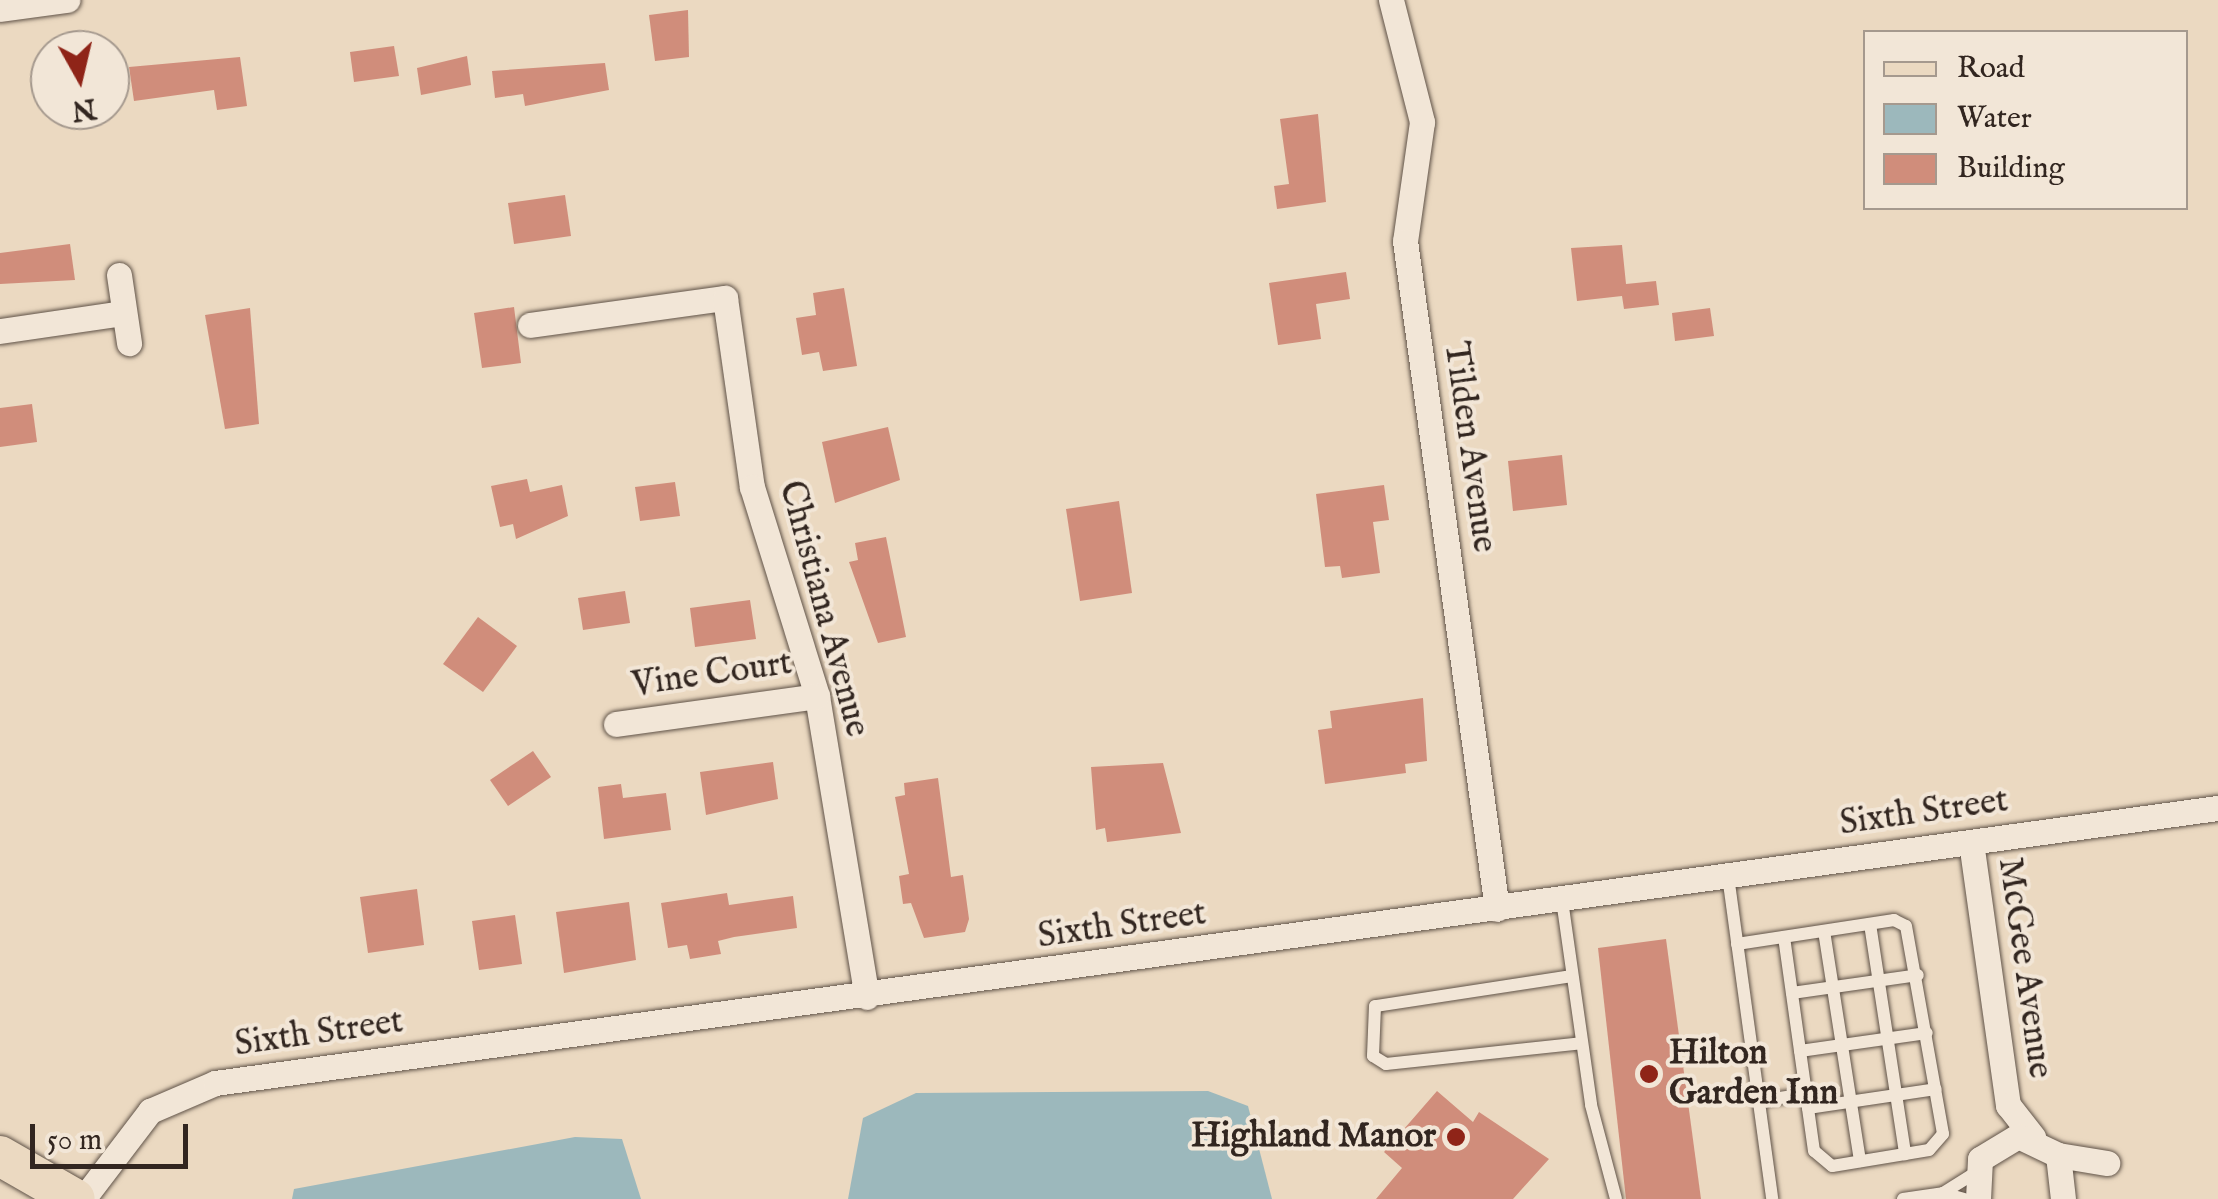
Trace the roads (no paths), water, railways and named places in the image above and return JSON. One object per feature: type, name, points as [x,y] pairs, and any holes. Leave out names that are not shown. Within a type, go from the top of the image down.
[{"type":"main road","points":[[0,1156],[75,1199]]},
{"type":"street","points":[[0,9],[67,0]]},
{"type":"street","name":"Tilden Avenue","points":[[1391,0],[1422,122],[1404,241],[1497,908]]},
{"type":"street","points":[[120,275],[129,343]]},
{"type":"street","name":"Christiana Avenue","points":[[530,325],[725,298],[752,487],[817,696],[867,997]]},
{"type":"street","points":[[0,331],[124,312]]},
{"type":"street","name":"Vine Court","points":[[616,724],[817,696]]},
{"type":"street","name":"Sixth Street","points":[[83,1199],[150,1111],[189,1088],[2218,808]]},
{"type":"street","name":"McGee Avenue","points":[[1971,842],[2008,1105],[2034,1138],[2058,1154]]},
{"type":"street","name":"McGee Avenue","points":[[1976,1186],[2008,1105]]},
{"type":"street","points":[[1990,1147],[2034,1138]]},
{"type":"street","points":[[2058,1154],[2107,1171],[2064,1198],[2058,1154]]},
{"type":"lane","points":[[1728,876],[1772,1199]]},
{"type":"lane","points":[[1562,900],[1581,1042],[1616,1199]]},
{"type":"lane","points":[[1737,944],[1870,924],[1906,926],[1918,976],[1943,1134],[1930,1150],[1860,1161],[1821,1160],[1807,1101],[1784,937]]},
{"type":"lane","points":[[1870,924],[1905,1154]]},
{"type":"lane","points":[[1824,931],[1860,1161]]},
{"type":"lane","points":[[1572,976],[1375,1006],[1373,1056],[1386,1064],[1581,1042]]},
{"type":"lane","points":[[1792,994],[1918,976]]},
{"type":"lane","points":[[1800,1051],[1927,1033]]},
{"type":"lane","points":[[1759,1101],[1851,1102],[1936,1089]]},
{"type":"lane","points":[[1903,1199],[1976,1186]]},
{"type":"lane","points":[[1943,1193],[1964,1199]]},
{"type":"water","points":[[1208,1091],[1248,1106],[1272,1199],[848,1199],[863,1118],[916,1093]]},
{"type":"water","points":[[575,1137],[622,1139],[641,1199],[292,1199],[294,1189]]},
{"type":"place","name":"Hilton Garden Inn","points":[[1649,1074]]},
{"type":"place","name":"Highland Manor","points":[[1456,1137]]}]
